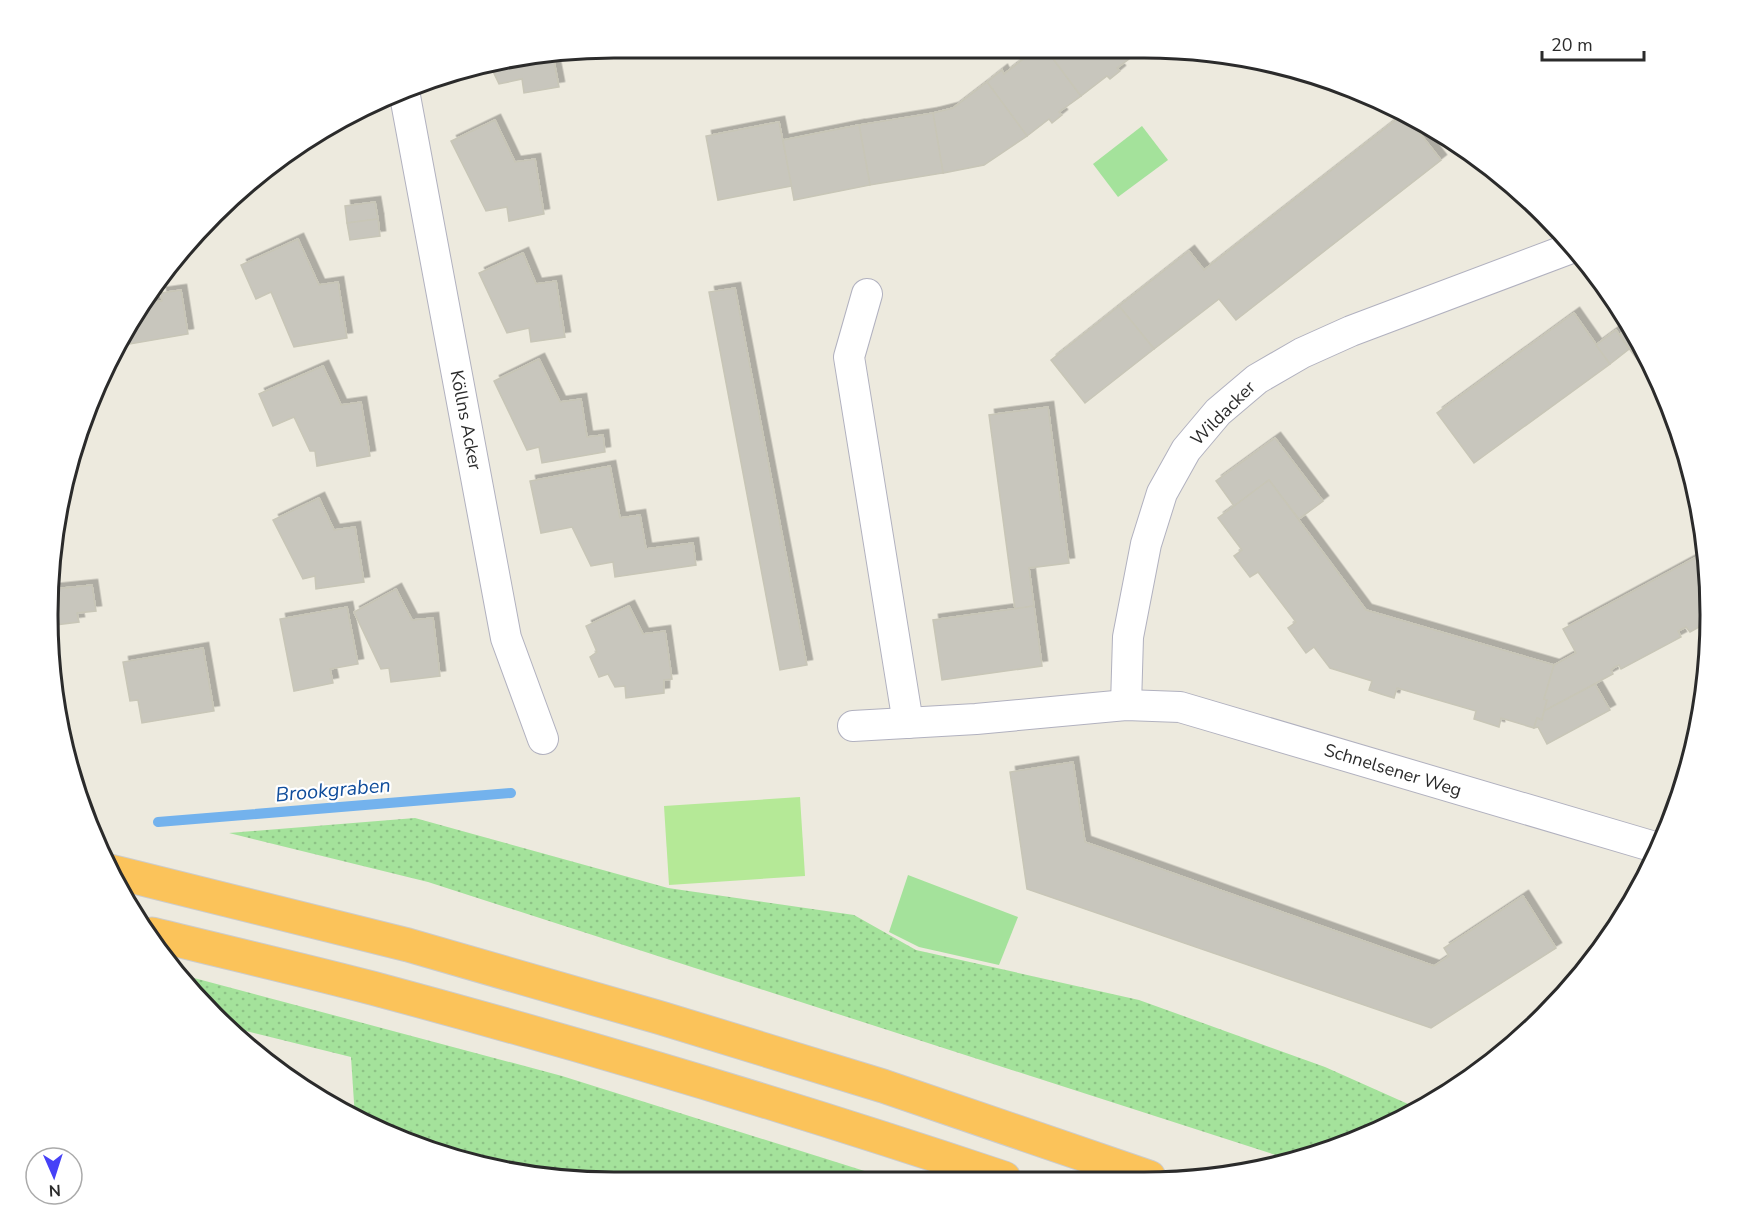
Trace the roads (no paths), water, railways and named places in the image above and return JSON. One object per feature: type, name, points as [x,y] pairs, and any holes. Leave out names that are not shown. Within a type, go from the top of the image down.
[{"type":"highway","points":[[123,874],[408,945],[661,1018],[883,1086],[1132,1172]]},
{"type":"highway","points":[[160,936],[369,987],[495,1022],[858,1129],[986,1172]]},
{"type":"street","name":"Köllns Acker","points":[[406,100],[507,638],[543,739]]},
{"type":"street","name":"Wildacker","points":[[1126,705],[1128,637],[1146,543],[1166,485],[1186,450],[1218,412],[1257,379],[1302,353],[1351,331],[1564,251]]},
{"type":"street","points":[[867,294],[849,357],[908,723]]},
{"type":"street","points":[[853,726],[976,719],[1126,705]]},
{"type":"street","name":"Schnelsener Weg","points":[[1126,705],[1180,707],[1649,845]]},
{"type":"waterway","name":"Brookgraben","points":[[158,822],[511,793]]}]
